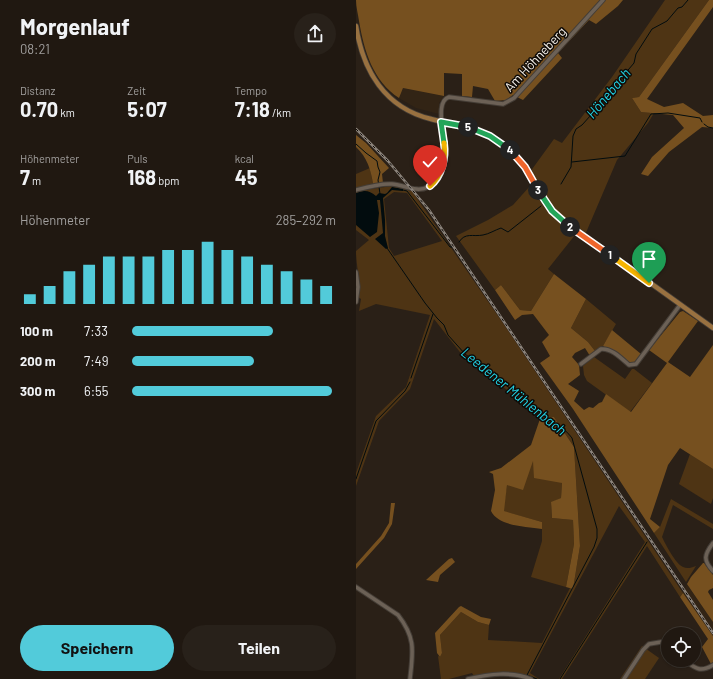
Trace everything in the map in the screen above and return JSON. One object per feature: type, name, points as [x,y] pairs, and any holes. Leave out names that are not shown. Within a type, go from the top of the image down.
[{"type":"main road","points":[[356,26],[359,46],[367,68],[374,80],[386,94],[412,113],[441,122],[471,128],[500,142],[518,158],[525,167],[543,199],[552,211],[560,218],[713,328]]},
{"type":"street","name":"Am Höhneberg","points":[[356,190],[383,184],[391,184],[419,190],[435,182],[439,174],[444,155],[441,122],[442,103],[446,98],[449,97],[503,104],[514,98],[603,0]]},
{"type":"street","points":[[356,272],[358,287],[356,302]]},
{"type":"street","points":[[581,364],[601,349],[613,352],[629,365],[636,364],[680,305]]},
{"type":"street","points":[[713,543],[708,550],[705,560],[707,565],[713,571]]},
{"type":"street","points":[[356,587],[398,615],[403,621],[411,636],[413,645],[410,679]]},
{"type":"street","points":[[624,679],[643,650],[649,644],[661,642]]},
{"type":"street","points":[[694,667],[699,670],[706,669],[713,665]]},
{"type":"street","points":[[468,679],[493,674],[511,674],[532,679]]},
{"type":"shaded area","points":[[356,0],[623,0],[596,24],[589,20],[558,53],[562,58],[523,100],[513,95],[506,100],[495,101],[488,89],[473,86],[472,97],[462,96],[462,74],[444,73],[444,96],[403,88],[399,98],[382,83],[371,64],[361,32]]},
{"type":"shaded area","points":[[665,0],[709,0],[639,97],[632,98],[641,112],[654,113],[648,123],[617,160],[585,235],[550,205],[530,172],[554,139],[562,143],[612,77]]},
{"type":"shaded area","points":[[709,0],[713,0],[713,7],[647,99],[664,107],[683,103],[703,116],[713,115],[713,128],[702,127],[669,152],[648,176],[641,174],[652,157],[684,128],[673,115],[641,112],[632,98],[639,97]]},
{"type":"shaded area","points":[[403,88],[444,96],[439,103],[439,114],[416,108],[399,98]]},
{"type":"shaded area","points":[[356,135],[366,143],[389,168],[382,174],[383,183],[373,184],[368,164],[356,147]]},
{"type":"shaded area","points":[[370,168],[373,184],[356,188],[356,174]]},
{"type":"shaded area","points":[[392,186],[412,191],[507,329],[683,593],[680,597],[647,546],[562,679],[559,679],[645,542],[619,506],[530,673],[539,679],[524,675],[498,672],[474,676],[472,673],[449,679],[441,679],[438,656],[440,657],[442,653],[440,635],[461,612],[478,622],[489,625],[488,640],[542,643],[570,588],[573,589],[580,546],[574,447],[554,417],[541,416],[463,356],[434,319],[410,389],[379,421],[356,486],[356,473],[376,416],[406,387],[430,315],[376,304],[359,311],[361,299],[358,297],[359,285],[356,251],[369,240],[356,230],[356,191]],"holes":[[[394,192],[407,193],[442,241],[394,256],[389,248],[384,199]]]},
{"type":"shaded area","points":[[530,186],[550,213],[575,235],[548,269],[554,274],[531,311],[520,310],[501,285],[495,290],[456,236],[488,220],[513,205]]},
{"type":"shaded area","points":[[392,187],[403,189],[403,191],[392,190],[383,198],[385,236],[388,248],[386,249],[375,239],[383,233],[380,200],[377,200],[379,213],[377,232],[370,237],[356,225],[356,193],[366,191],[376,196],[379,193],[387,193]]},
{"type":"shaded area","points":[[554,274],[586,299],[571,328],[588,342],[595,351],[590,356],[585,348],[575,353],[572,357],[579,365],[580,375],[568,384],[579,391],[574,401],[584,410],[589,407],[593,408],[602,402],[606,394],[631,412],[667,363],[649,350],[680,312],[683,311],[698,321],[668,362],[690,377],[713,345],[713,469],[680,448],[668,465],[650,519],[660,527],[654,533],[573,409],[540,363],[550,356],[542,342],[549,335],[533,314],[522,315],[515,320],[495,290],[501,285],[520,310],[531,311]]},
{"type":"shaded area","points":[[586,299],[616,324],[603,346],[595,351],[588,342],[571,328]]},
{"type":"shaded area","points":[[612,330],[641,354],[632,364],[628,363],[603,346]]},
{"type":"shaded area","points":[[594,357],[625,379],[632,369],[634,369],[652,383],[630,412],[587,381],[584,375],[583,366]]},
{"type":"shaded area","points":[[541,416],[554,417],[574,447],[580,546],[573,589],[566,587],[574,544],[573,520],[552,518],[551,502],[561,498],[562,483],[534,478],[533,461],[523,490],[507,485],[504,511],[542,522],[542,529],[506,523],[495,516],[491,511],[495,490],[493,474],[489,472],[501,468],[531,445]]},
{"type":"shaded area","points":[[690,454],[713,469],[713,498],[711,504],[679,484]]},
{"type":"shaded area","points":[[533,460],[562,483],[561,498],[551,503],[552,518],[573,520],[574,544],[566,587],[531,577],[542,541],[542,522],[503,511],[507,485]]},
{"type":"shaded area","points":[[671,499],[713,524],[713,529],[673,505],[662,537],[671,554],[680,565],[688,568],[696,566],[686,582],[654,533],[660,527]]},
{"type":"shaded area","points":[[391,503],[395,503],[392,524],[384,538],[356,569],[356,564],[381,536],[389,523]]},
{"type":"shaded area","points":[[452,558],[455,562],[440,575],[438,582],[426,580],[449,559]]},
{"type":"shaded area","points":[[703,563],[713,575],[713,588],[708,592],[713,600],[713,622],[687,584]]},
{"type":"shaded area","points":[[687,584],[713,622],[713,636],[683,593]]},
{"type":"shaded area","points":[[683,593],[713,636],[713,663],[711,664],[702,647],[708,639],[680,597]]},
{"type":"shaded area","points":[[461,606],[481,617],[491,619],[489,625],[478,622],[461,612],[440,635],[442,653],[440,657],[437,653],[435,633]]},
{"type":"shaded area","points":[[642,646],[659,658],[645,679],[620,679]]},
{"type":"waterway","name":"Hönebach","points":[[561,184],[571,167],[573,136],[576,129],[582,125],[600,105],[611,86],[623,76],[634,63],[636,54],[652,29],[667,21],[678,8],[682,7],[688,0]]},
{"type":"waterway","points":[[572,162],[625,156],[651,114],[668,113],[700,118],[702,122]]},
{"type":"waterway","points":[[704,124],[713,128]]},
{"type":"waterway","name":"Leedener Mühlenbach","points":[[356,144],[377,161],[380,172],[378,180],[380,194]]},
{"type":"waterway","name":"Hönebach","points":[[403,190],[407,191],[450,247],[452,247]]},
{"type":"waterway","name":"Hönebach","points":[[459,242],[464,237],[485,234],[501,228],[508,232],[541,206]]},
{"type":"waterway","name":"Leedener Mühlenbach","points":[[387,248],[425,303],[444,325],[448,335],[465,354],[523,397],[544,416],[566,431],[572,438],[597,529],[597,538],[594,547],[527,675],[537,679]]},
{"type":"waterway","points":[[411,378],[433,314]]},
{"type":"waterway","points":[[356,479],[376,421],[405,391],[410,382]]},
{"type":"waterway","points":[[560,679],[647,542]]},
{"type":"railway","points":[[356,129],[388,161],[429,210],[713,633]]},
{"type":"route","points":[[430,186],[435,182],[443,162],[445,148],[441,122],[460,125],[481,132],[500,142],[518,158],[552,211],[569,226],[649,283]]}]
